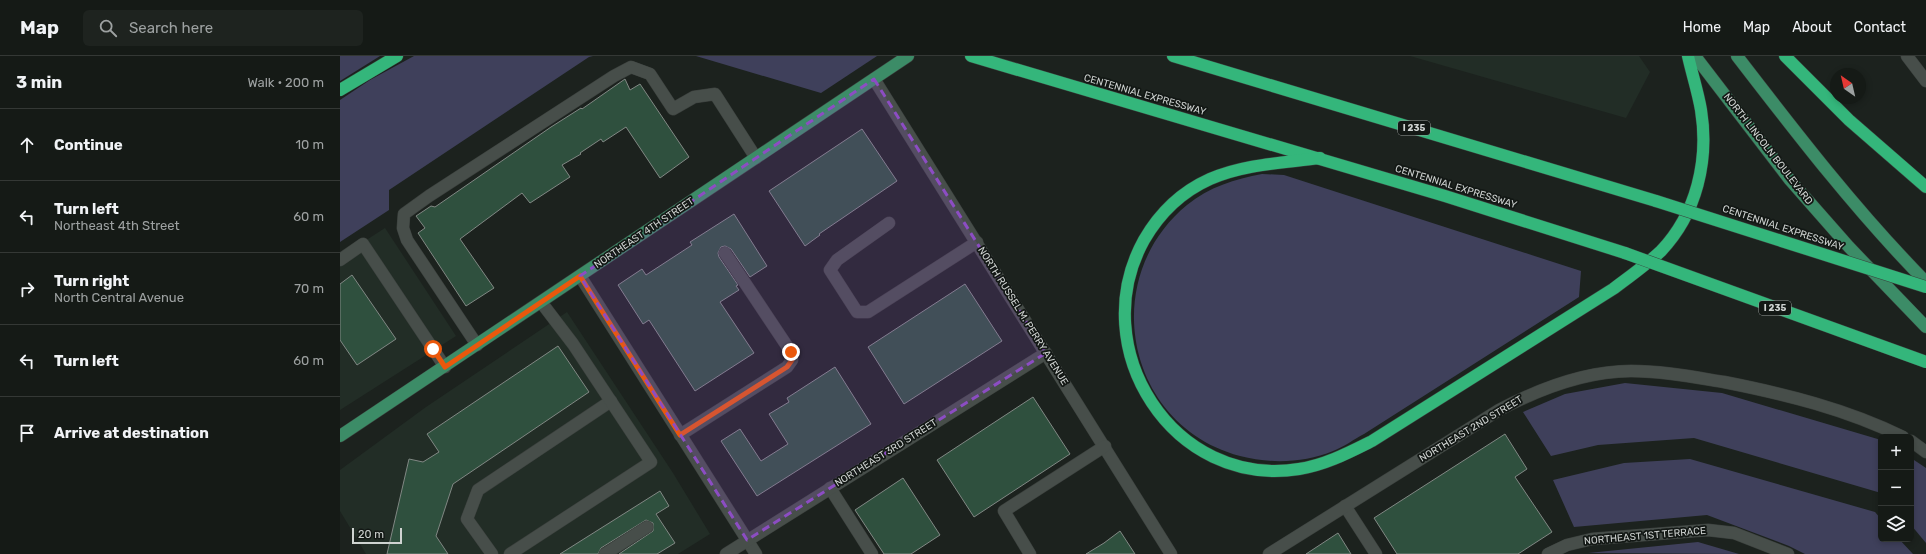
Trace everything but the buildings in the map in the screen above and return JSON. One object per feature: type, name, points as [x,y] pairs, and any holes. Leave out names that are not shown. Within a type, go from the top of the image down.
[{"type":"highway","points":[[340,90],[397,56]]},
{"type":"highway","name":"CENTENNIAL EXPRESSWAY","points":[[973,56],[1320,158],[1625,253],[1926,362]]},
{"type":"highway","name":"CENTENNIAL EXPRESSWAY","points":[[1173,56],[1656,201],[1926,287]]},
{"type":"highway","points":[[1320,158],[1250,167],[1210,180],[1191,190],[1174,202],[1150,230],[1139,250],[1131,271],[1126,294],[1126,337],[1131,360],[1150,401],[1165,421],[1183,438],[1203,451],[1241,466],[1262,470],[1298,469],[1315,466],[1346,454],[1372,441],[1613,289],[1638,271],[1661,251],[1674,234],[1693,200],[1703,164],[1704,141],[1701,110],[1688,56]]},
{"type":"highway","points":[[1785,56],[1849,120],[1926,187]]},
{"type":"main road","name":"NORTHEAST 4TH STREET","points":[[340,436],[908,56]]},
{"type":"main road","name":"NORTH LINCOLN BOULEVARD","points":[[1695,56],[1790,180],[1849,248],[1926,327]]},
{"type":"main road","points":[[1737,56],[1826,171],[1883,238],[1926,282]]},
{"type":"street","points":[[1908,56],[1926,81]]},
{"type":"street","points":[[477,345],[407,240],[403,228],[404,214],[429,196],[614,76],[631,67],[650,74],[673,109],[694,97],[715,94],[756,158]]},
{"type":"street","name":"NORTH RUSSEL M. PERRY AVENUE","points":[[874,79],[1105,446],[1171,554]]},
{"type":"street","points":[[889,223],[837,260],[830,270],[857,312],[868,312],[976,242]]},
{"type":"street","points":[[340,260],[363,244],[445,367]]},
{"type":"street","points":[[680,435],[787,367],[792,360],[791,352],[725,253]]},
{"type":"street","points":[[580,276],[756,554]]},
{"type":"street","points":[[510,554],[651,462],[572,344],[541,302]]},
{"type":"street","name":"NORTHEAST 3RD STREET","points":[[726,554],[1046,353]]},
{"type":"street","name":"NORTHEAST 2ND STREET","points":[[1269,554],[1486,418],[1523,397],[1575,379],[1630,371],[1686,375],[1782,393],[1876,424],[1897,434]]},
{"type":"street","points":[[492,554],[467,519],[478,490],[611,401]]},
{"type":"street","points":[[1914,443],[1926,452]]},
{"type":"street","points":[[1030,554],[1004,510],[1105,446]]},
{"type":"street","points":[[830,488],[872,554]]},
{"type":"street","points":[[1345,506],[1376,554]]},
{"type":"street","points":[[605,554],[647,527]]},
{"type":"street","name":"NORTHEAST 1ST TERRACE","points":[[1548,554],[1567,545],[1592,539],[1708,530],[1734,533],[1774,552],[1788,554]]},
{"type":"highlighted area","points":[[874,79],[1046,353],[747,540],[580,276]]},
{"type":"shaded area","points":[[340,56],[380,56],[340,81]]},
{"type":"shaded area","points":[[414,56],[593,56],[589,57],[389,190],[389,210],[340,242],[340,100],[370,80]]},
{"type":"shaded area","points":[[696,56],[877,56],[821,93]]},
{"type":"shaded area","points":[[1410,56],[1639,56],[1650,72],[1626,118]]},
{"type":"shaded area","points":[[1262,174],[1284,175],[1581,271],[1579,297],[1364,434],[1337,449],[1310,458],[1287,461],[1251,459],[1240,456],[1201,440],[1171,415],[1149,383],[1137,347],[1134,309],[1141,271],[1159,236],[1187,205],[1204,193],[1213,189],[1242,178]]},
{"type":"shaded area","points":[[385,228],[456,336],[340,410],[340,257]]},
{"type":"shaded area","points":[[567,312],[673,473],[710,534],[678,554],[366,554],[340,511],[340,470],[426,407]]},
{"type":"shaded area","points":[[1625,383],[1722,393],[1878,439],[1878,492],[1694,438],[1598,445],[1551,456],[1523,412],[1565,394]]},
{"type":"shaded area","points":[[1690,459],[1875,512],[1878,516],[1878,542],[1902,542],[1913,554],[1805,554],[1789,546],[1707,515],[1574,527],[1553,480],[1624,463]]},
{"type":"shaded area","points":[[1914,460],[1926,468],[1926,543],[1914,529]]},
{"type":"shaded area","points":[[1698,542],[1739,554],[1588,553]]},
{"type":"route","points":[[433,349],[445,367],[580,276],[680,435],[787,367],[792,360],[791,352]]}]
